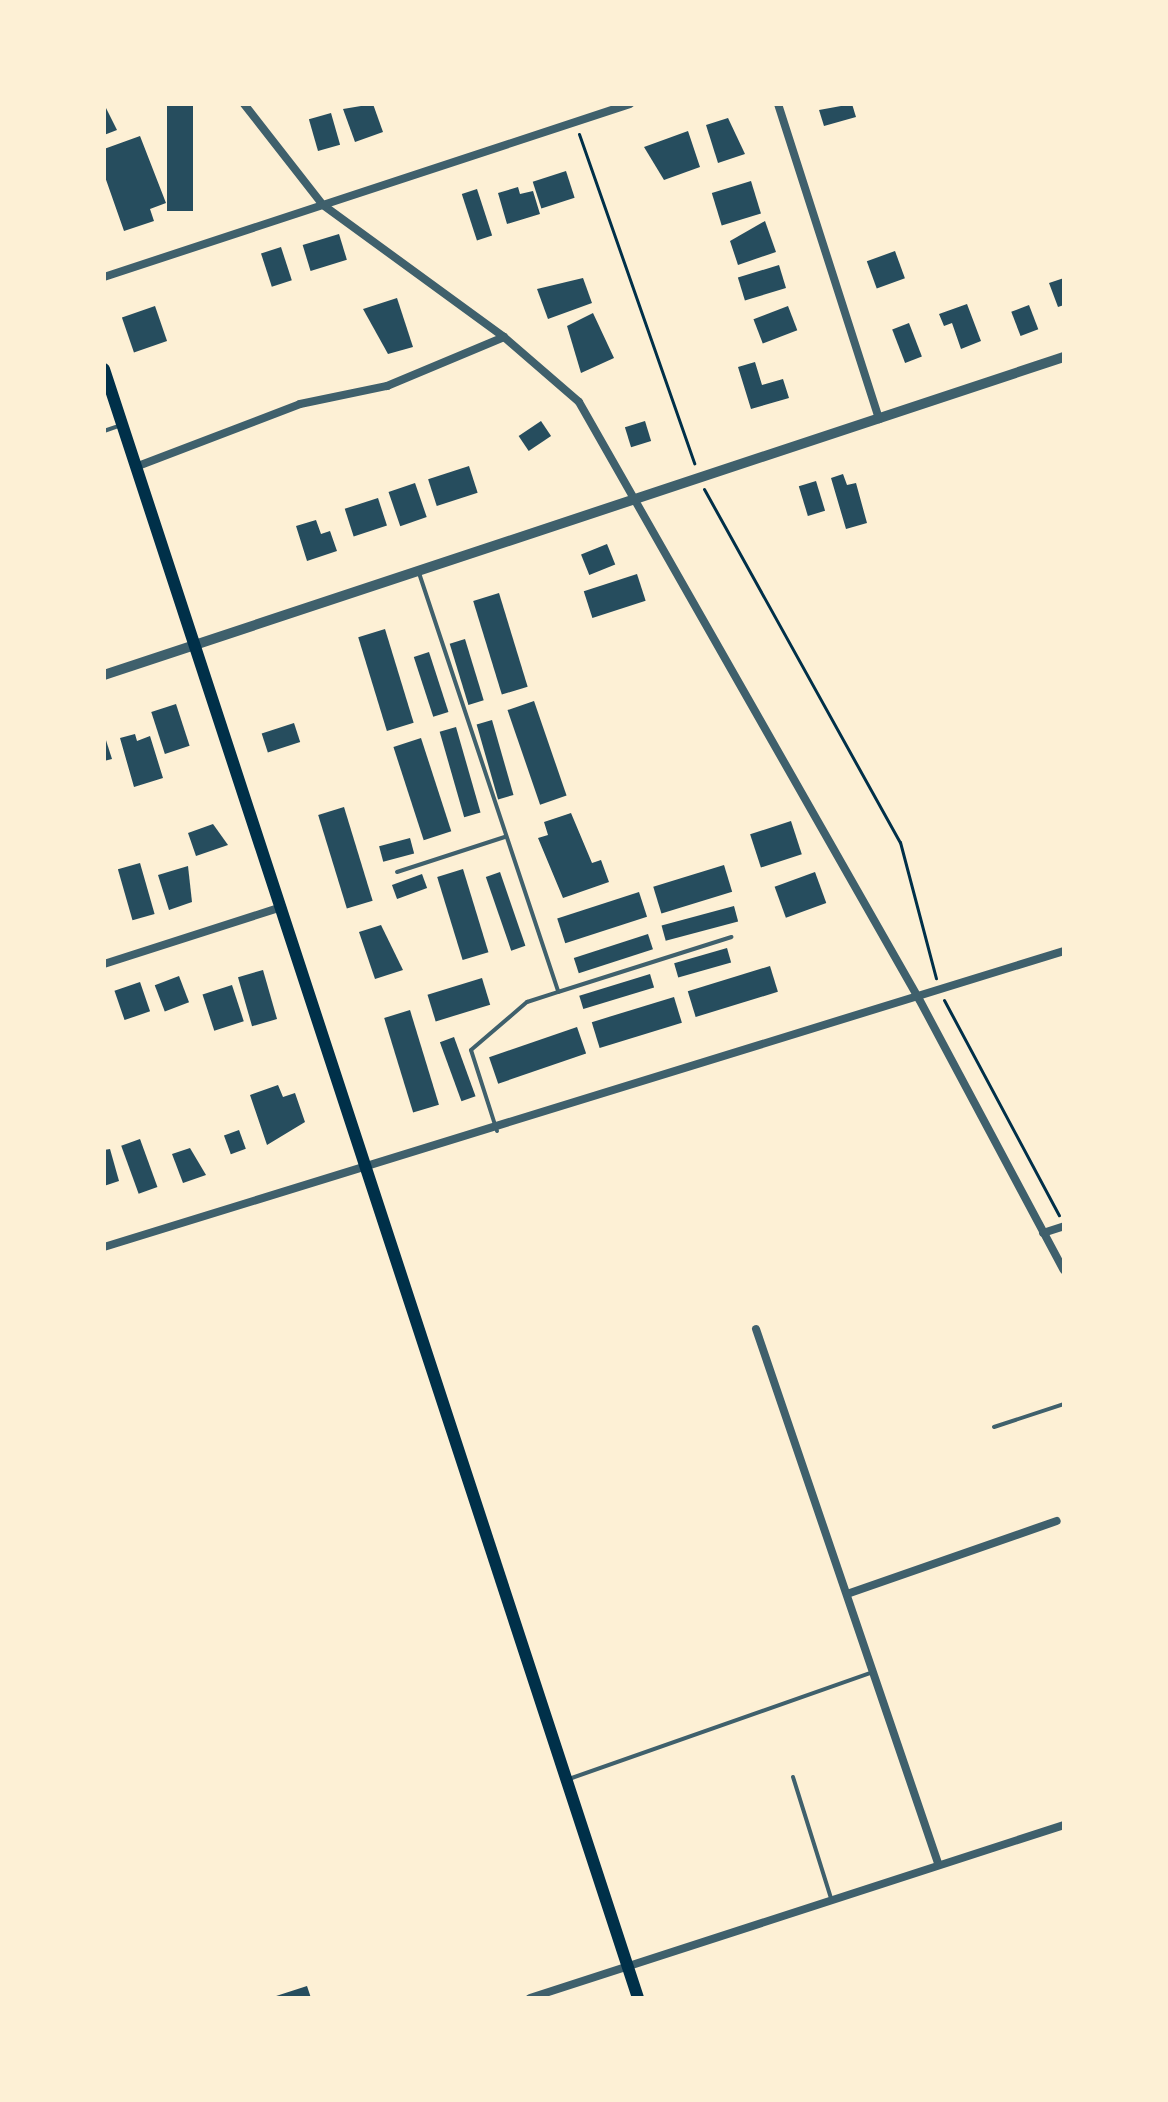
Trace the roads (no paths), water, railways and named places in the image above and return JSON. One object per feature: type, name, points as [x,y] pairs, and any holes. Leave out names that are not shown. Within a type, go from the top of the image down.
[{"type":"main road","points":[[104,369],[198,645],[638,1998]]},
{"type":"street","points":[[244,104],[323,205],[504,337],[579,402],[919,999],[1064,1270]]},
{"type":"street","points":[[104,277],[630,104]]},
{"type":"street","points":[[778,104],[879,419]]},
{"type":"street","points":[[138,466],[300,404],[387,386],[504,337]]},
{"type":"street","points":[[104,675],[1064,357]]},
{"type":"street","points":[[104,964],[283,906]]},
{"type":"street","points":[[104,1247],[497,1131],[940,993],[1064,951]]},
{"type":"street","points":[[1043,1233],[1064,1226]]},
{"type":"street","points":[[756,1329],[938,1863]]},
{"type":"street","points":[[847,1594],[1057,1521]]},
{"type":"street","points":[[530,1998],[938,1863],[1064,1825]]},
{"type":"lane","points":[[104,431],[123,425]]},
{"type":"lane","points":[[419,573],[558,992]]},
{"type":"lane","points":[[397,872],[506,837]]},
{"type":"lane","points":[[497,1131],[471,1050],[527,1002],[731,937]]},
{"type":"lane","points":[[994,1427],[1064,1404]]},
{"type":"lane","points":[[566,1779],[873,1672]]},
{"type":"lane","points":[[793,1777],[831,1898]]}]
